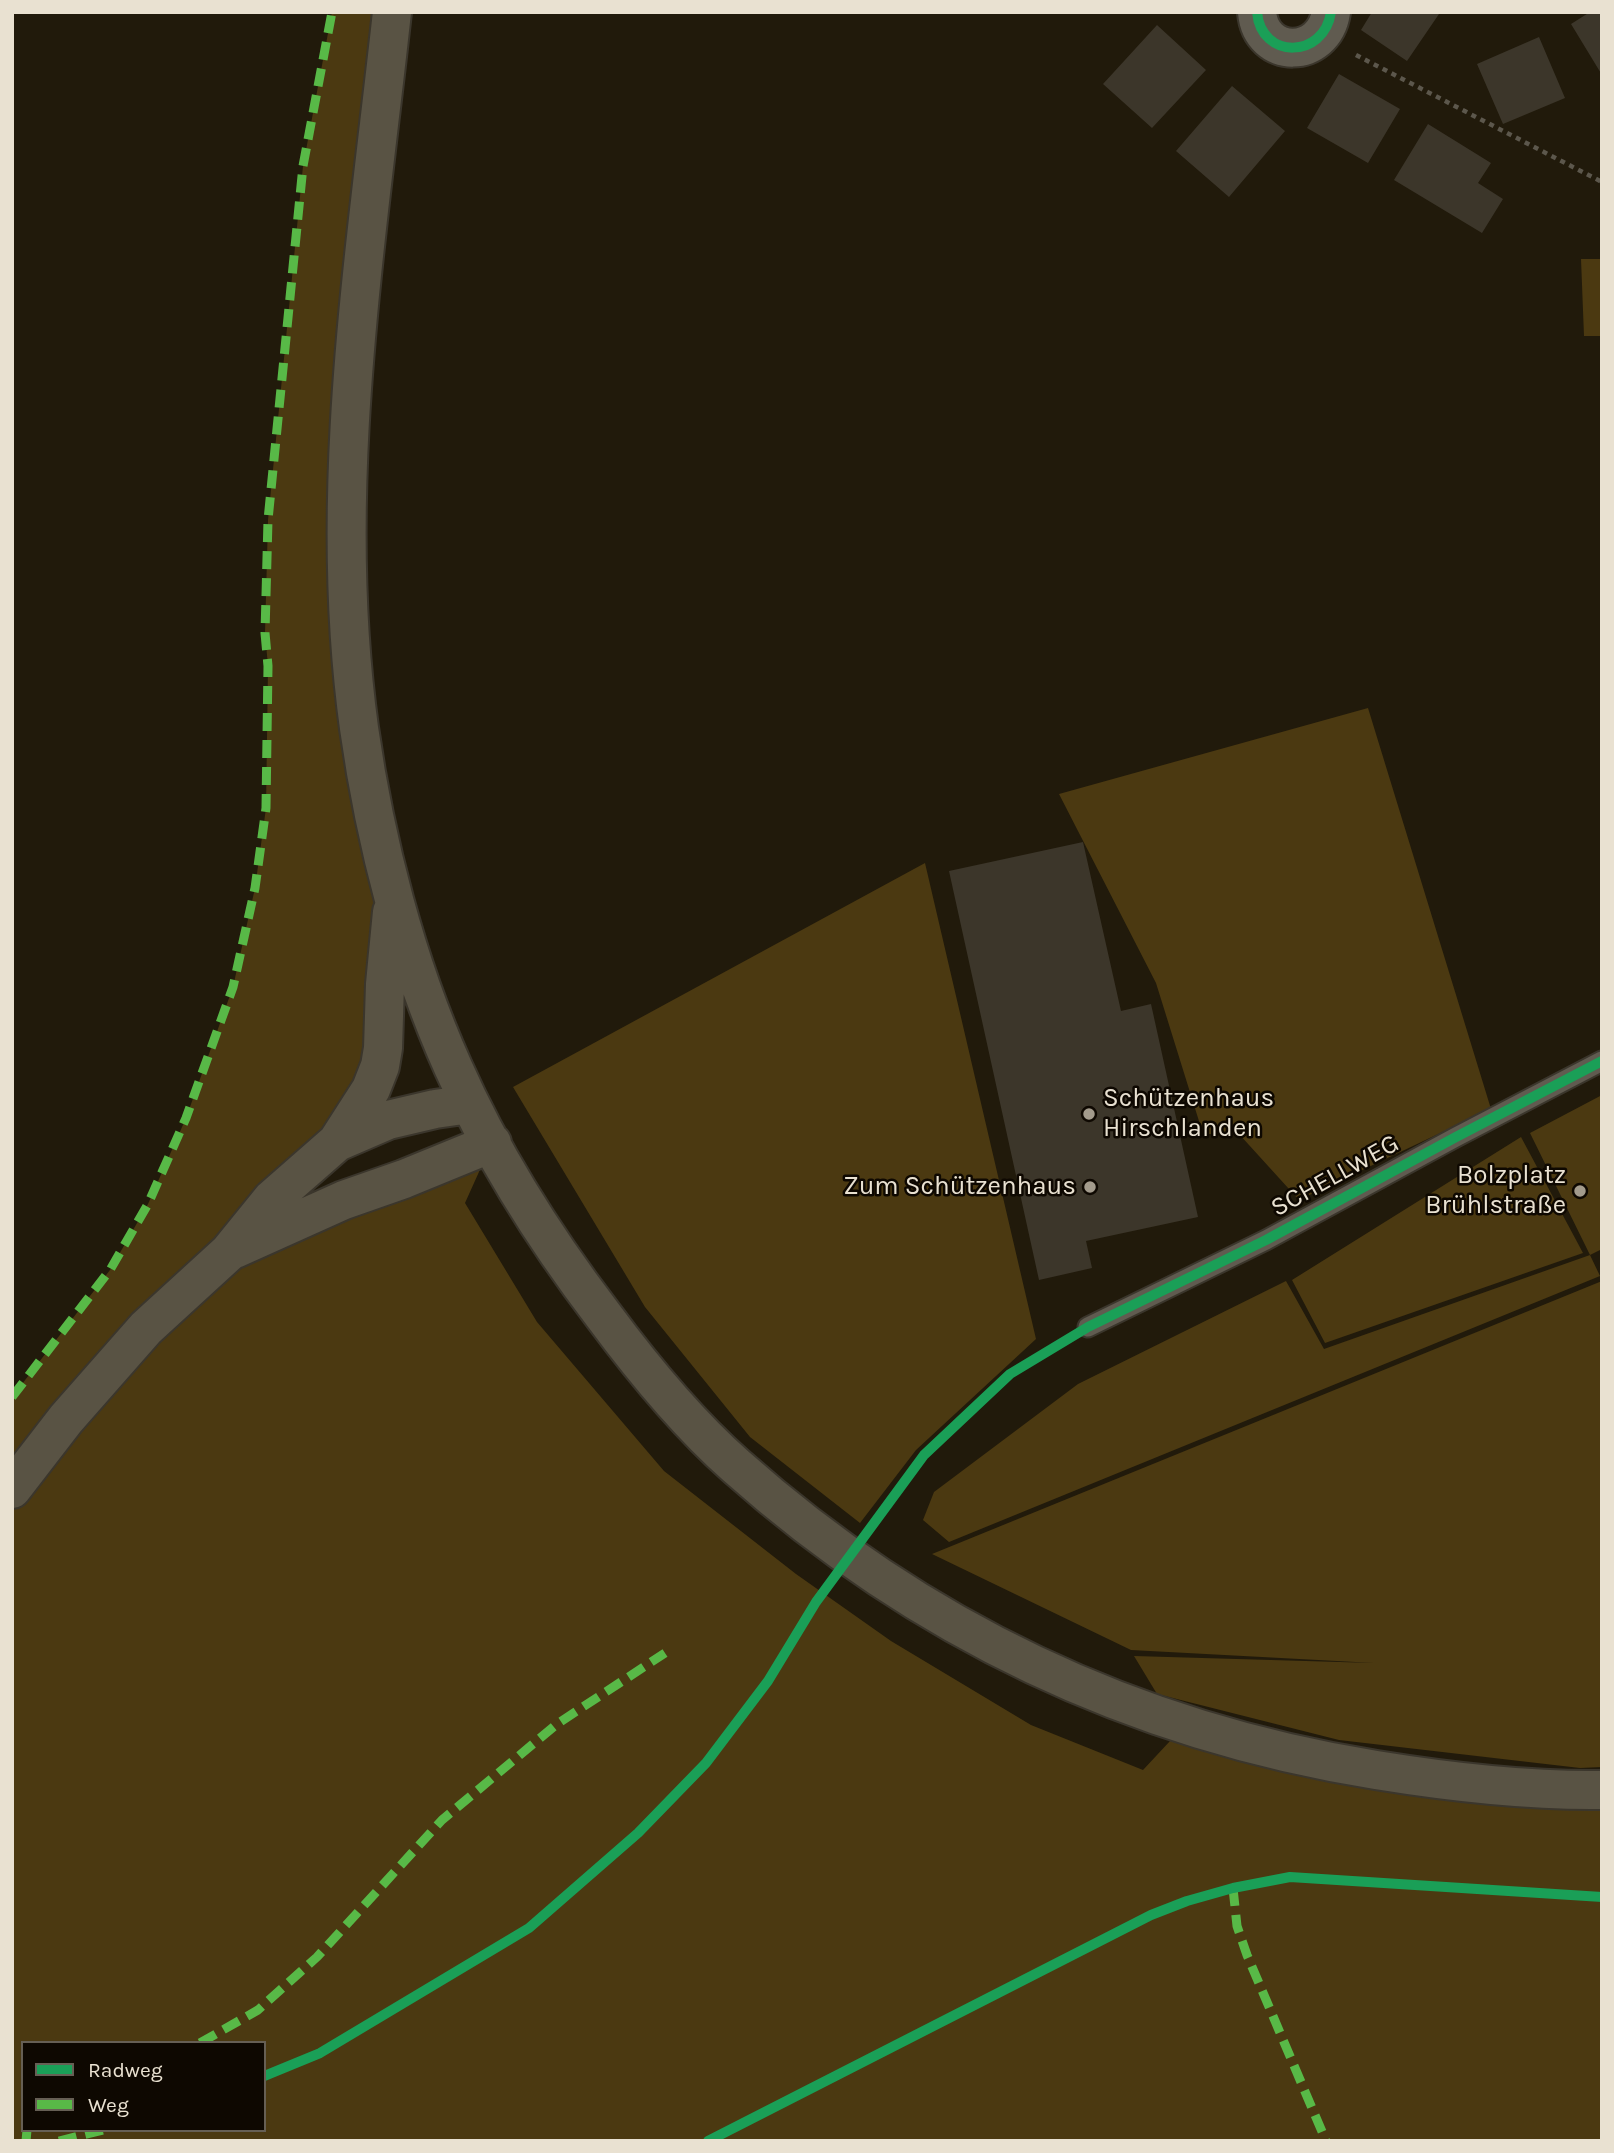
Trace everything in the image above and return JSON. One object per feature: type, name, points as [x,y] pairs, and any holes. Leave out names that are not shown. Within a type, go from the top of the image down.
[{"type":"main road","points":[[392,12],[353,370],[347,464],[348,624],[359,734],[380,844],[394,896],[442,1040],[470,1104],[522,1196],[574,1277],[633,1355],[680,1410],[732,1463],[812,1530],[910,1598],[1001,1650],[1060,1678],[1171,1721],[1249,1744],[1330,1763],[1499,1785],[1602,1790]]},
{"type":"main road","points":[[12,1489],[66,1419],[146,1328],[229,1252],[272,1199],[337,1142],[371,1089],[380,1066],[394,896]]},
{"type":"main road","points":[[337,1142],[388,1120],[470,1104]]},
{"type":"main road","points":[[229,1252],[344,1200],[492,1143]]},
{"type":"street","points":[[1257,12],[1257,20],[1265,37],[1284,48],[1300,49],[1326,25]]},
{"type":"lane","name":"SCHELLWEG","points":[[1088,1327],[1266,1240],[1602,1061]]},
{"type":"path","points":[[1326,25],[1602,182]]},
{"type":"shaded area","points":[[332,12],[392,12],[353,370],[380,844],[380,1066],[230,1251],[492,1143],[465,1203],[537,1322],[664,1471],[796,1574],[891,1641],[1031,1725],[1143,1770],[1184,1726],[1602,1790],[1602,2141],[12,2141],[12,1397],[110,1270],[148,1204],[186,1118],[233,987],[255,888],[266,808],[268,666],[265,633],[268,520],[303,166]]},
{"type":"shaded area","points":[[1581,259],[1602,259],[1602,336],[1584,336]]},
{"type":"shaded area","points":[[1368,708],[1491,1109],[1299,1200],[1239,1134],[1203,1134],[1156,983],[1059,794]]},
{"type":"shaded area","points":[[925,863],[1036,1339],[916,1450],[860,1523],[750,1437],[645,1307],[513,1087]]},
{"type":"shaded area","name":"Bolzplatz Brühlstraße","points":[[1602,1095],[1602,1249],[1590,1255],[1530,1133]]},
{"type":"shaded area","points":[[1521,1137],[1583,1253],[1325,1343],[1292,1280]]},
{"type":"shaded area","points":[[1590,1255],[1600,1276],[949,1542],[923,1520],[934,1492],[1078,1384],[1286,1281],[1324,1349]]},
{"type":"shaded area","points":[[1602,1281],[1602,1767],[1580,1768],[1339,1740],[1157,1694],[1134,1656],[1374,1663],[1131,1650],[932,1554]]},
{"type":"building","points":[[1372,12],[1439,14],[1407,61],[1361,30]]},
{"type":"building","points":[[1590,12],[1602,12],[1602,75],[1571,24]]},
{"type":"building","points":[[1157,25],[1206,70],[1152,128],[1103,84]]},
{"type":"building","points":[[1539,37],[1565,98],[1503,124],[1477,64]]},
{"type":"building","points":[[1339,74],[1400,109],[1368,163],[1307,128]]},
{"type":"building","points":[[1232,86],[1285,131],[1229,197],[1176,151]]},
{"type":"building","points":[[1428,124],[1491,163],[1478,183],[1503,199],[1482,233],[1394,180]]},
{"type":"building","name":"Schützenhaus Hirschlanden","points":[[1083,842],[1121,1011],[1151,1004],[1198,1217],[1086,1241],[1092,1268],[1039,1280],[949,871]]},
{"type":"marked path","points":[[12,1397],[110,1270],[148,1204],[186,1118],[233,987],[255,888],[266,808],[268,666],[265,633],[268,520],[303,166],[332,12]]},
{"type":"marked path","points":[[204,2041],[258,2010],[317,1957],[442,1820],[557,1724],[665,1653]]},
{"type":"marked path","points":[[1233,1888],[1237,1926],[1247,1955],[1326,2141]]},
{"type":"marked path","points":[[26,2141],[27,2132]]},
{"type":"marked path","points":[[59,2141],[95,2132]]},
{"type":"cycle path","points":[[1257,12],[1261,28],[1269,39],[1293,48],[1317,39],[1326,27],[1331,12]]},
{"type":"cycle path","points":[[266,2075],[320,2053],[529,1928],[638,1833],[706,1763],[768,1681],[816,1602],[924,1455],[1010,1374],[1088,1327],[1266,1240],[1602,1061]]},
{"type":"cycle path","points":[[708,2141],[1151,1915],[1233,1888],[1290,1877],[1602,1897]]},
{"type":"place","name":"Schützenhaus Hirschlanden","points":[[1089,1114]]},
{"type":"place","name":"Zum Schützenhaus","points":[[1090,1187]]},
{"type":"place","name":"Bolzplatz Brühlstraße","points":[[1580,1191]]}]
